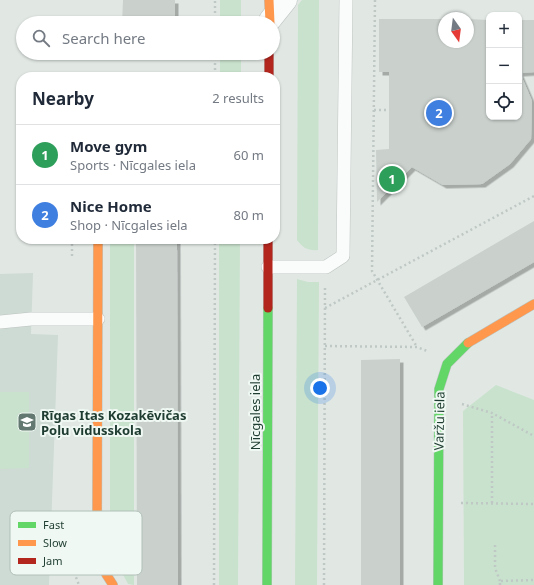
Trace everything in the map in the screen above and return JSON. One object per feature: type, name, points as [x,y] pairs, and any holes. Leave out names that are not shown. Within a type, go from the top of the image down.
[{"type":"street","points":[[269,14],[286,0]]},
{"type":"street","points":[[269,60],[269,72]]},
{"type":"street","points":[[97,511],[98,244]]},
{"type":"street","name":"Nīcgales iela","points":[[267,585],[268,244]]},
{"type":"street","name":"Varžu iela","points":[[438,585],[438,400],[439,389],[447,364],[465,345],[534,304]]},
{"type":"street","points":[[107,575],[113,585]]},
{"type":"lane","points":[[268,267],[326,267],[344,256],[346,0]]},
{"type":"lane","points":[[0,322],[32,319],[98,319]]},
{"type":"path","points":[[215,0],[215,16]]},
{"type":"path","points":[[375,0],[372,271],[417,347]]},
{"type":"path","points":[[215,60],[215,72]]},
{"type":"path","points":[[374,110],[389,110]]},
{"type":"path","points":[[325,308],[534,196]]},
{"type":"path","points":[[214,585],[215,244]]},
{"type":"path","points":[[324,585],[326,267]]},
{"type":"path","points":[[325,346],[417,347],[432,353],[447,364]]},
{"type":"path","points":[[438,400],[453,401],[492,413],[534,436]]},
{"type":"path","points":[[492,413],[492,503]]},
{"type":"path","points":[[438,502],[534,504]]},
{"type":"path","points":[[495,545],[495,568],[500,585]]},
{"type":"path","points":[[500,581],[534,580]]},
{"type":"shaded area","name":"Rīgas Itas Kozakēvičas Poļu vidusskola","points":[[33,273],[31,334],[58,335],[52,511],[10,511],[10,575],[49,575],[49,585],[0,585],[0,274]]},
{"type":"green space","points":[[220,0],[241,0],[241,16],[220,16]]},
{"type":"green space","points":[[302,0],[319,0],[318,250],[306,248],[297,240],[298,5]]},
{"type":"green space","points":[[220,60],[241,60],[241,72],[220,72]]},
{"type":"green space","points":[[110,244],[134,244],[134,511],[110,511]]},
{"type":"green space","points":[[219,244],[240,244],[238,585],[219,585]]},
{"type":"green space","points":[[297,279],[308,282],[319,282],[317,585],[295,585]]},
{"type":"green space","points":[[496,385],[534,400],[534,585],[464,585],[463,411]]},
{"type":"green space","points":[[0,392],[29,392],[29,468],[0,469]]},
{"type":"green space","points":[[123,575],[134,575],[134,585],[128,584]]},
{"type":"building","points":[[123,0],[175,0],[175,16],[122,16]]},
{"type":"building","points":[[379,19],[438,19],[438,48],[474,48],[474,19],[486,20],[486,120],[522,120],[522,78],[532,101],[531,139],[510,164],[482,184],[443,185],[412,167],[377,202],[376,150],[389,149],[389,72],[379,72]]},
{"type":"building","points":[[522,20],[534,20],[534,72],[522,73]]},
{"type":"building","points":[[534,221],[534,262],[422,327],[404,297]]},
{"type":"building","points":[[136,244],[177,244],[178,585],[137,585],[137,575],[142,575],[142,511],[137,511]]},
{"type":"building","points":[[400,359],[400,585],[361,585],[361,360]]},
{"type":"traffic: fast","points":[[267,585],[268,308]]},
{"type":"traffic: fast","points":[[438,585],[439,389],[447,364],[468,343]]},
{"type":"traffic: slow","points":[[269,0],[270,16]]},
{"type":"traffic: slow","points":[[97,511],[98,244]]},
{"type":"traffic: slow","points":[[468,343],[534,304]]},
{"type":"traffic: slow","points":[[107,575],[113,585]]},
{"type":"traffic: jam","points":[[269,60],[269,72]]},
{"type":"traffic: jam","points":[[268,244],[268,308]]},
{"type":"place","name":"Nice Home","points":[[439,113]]},
{"type":"place","name":"Move gym","points":[[392,179]]},
{"type":"place","name":"Rīgas Itas Kozakēvičas Poļu vidusskola","points":[[27,422]]}]
